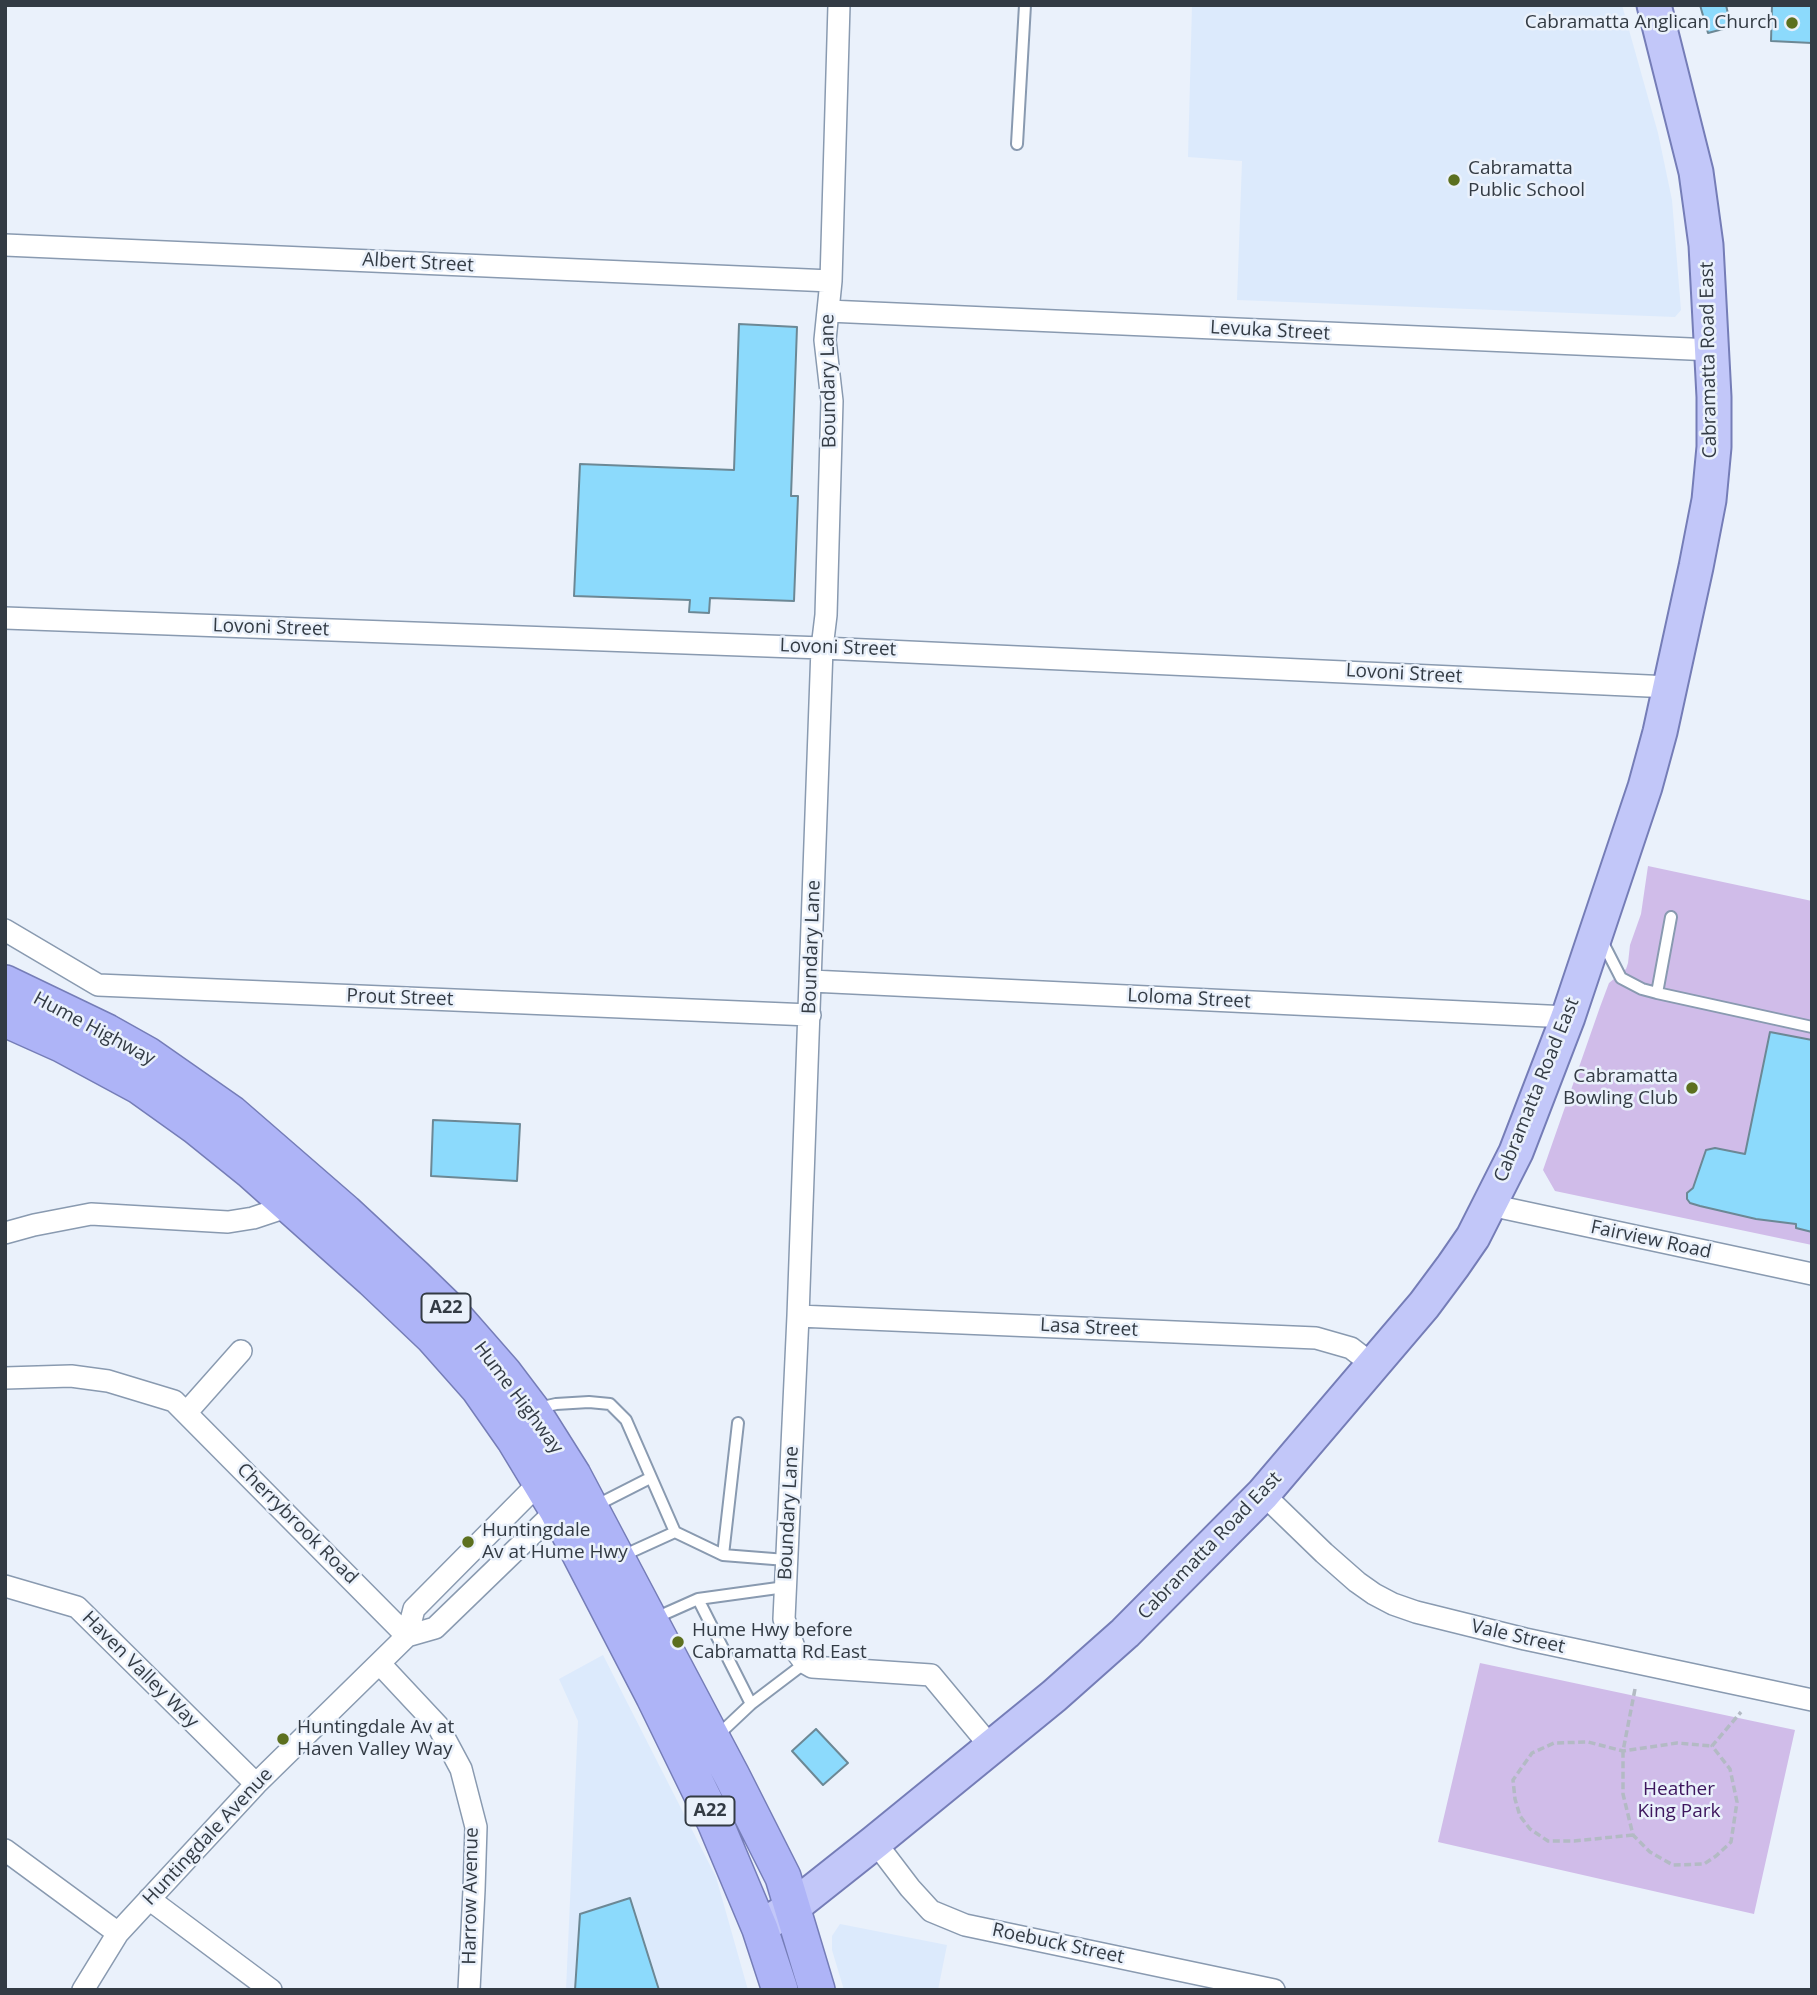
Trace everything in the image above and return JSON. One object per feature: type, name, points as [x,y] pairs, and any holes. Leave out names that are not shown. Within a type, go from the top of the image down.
[{"type":"highway","name":"Hume Highway","points":[[5,983],[138,1049],[231,1113],[345,1212],[422,1284],[476,1340],[532,1410],[554,1443],[563,1500],[720,1833],[760,1929],[780,1990]]},
{"type":"highway","name":"Hume Highway","points":[[5,1019],[63,1045],[139,1086],[195,1126],[252,1172],[373,1280],[432,1336],[479,1389],[514,1439],[563,1500],[617,1559],[780,1871],[817,1990]]},
{"type":"main road","name":"Cabramatta Road East","points":[[760,1929],[793,1907],[1054,1696],[1125,1633],[1263,1494],[1424,1305],[1453,1266],[1473,1237],[1516,1152],[1567,1017],[1645,787],[1660,732],[1709,500],[1714,447],[1713,350],[1706,244],[1696,172],[1654,5]]},
{"type":"street","name":"Boundary Lane","points":[[805,1663],[795,1650],[784,1619],[810,1015],[822,648],[826,615],[832,401],[825,340],[831,281],[839,5]]},
{"type":"street","name":"Albert Street","points":[[5,245],[831,281]]},
{"type":"street","name":"Levuka Street","points":[[828,311],[1713,350]]},
{"type":"street","name":"Lovoni Street","points":[[5,618],[822,648],[1670,687]]},
{"type":"street","name":"Prout Street","points":[[5,930],[99,985],[810,1015]]},
{"type":"street","name":"Loloma Street","points":[[811,981],[1567,1017]]},
{"type":"street","name":"Fairview Road","points":[[1490,1205],[1812,1274]]},
{"type":"street","points":[[5,1233],[90,1214],[228,1222],[253,1218],[289,1206]]},
{"type":"street","name":"Lasa Street","points":[[798,1316],[1316,1338],[1350,1348],[1373,1365]]},
{"type":"street","points":[[186,1413],[241,1351]]},
{"type":"street","name":"Cherrybrook Road","points":[[5,1378],[71,1377],[108,1381],[174,1401],[407,1636]]},
{"type":"street","name":"Vale Street","points":[[1263,1494],[1357,1582],[1393,1604],[1525,1639],[1812,1700]]},
{"type":"street","name":"Huntingdale Avenue","points":[[407,1636],[435,1628],[563,1500]]},
{"type":"street","name":"Huntingdale Avenue","points":[[83,1990],[118,1933],[149,1899],[256,1784],[407,1636],[414,1609],[563,1500]]},
{"type":"street","name":"Haven Valley Way","points":[[5,1586],[77,1608],[256,1784]]},
{"type":"street","points":[[805,1663],[812,1667],[931,1675],[991,1747]]},
{"type":"street","name":"Harrow Avenue","points":[[380,1664],[438,1726],[461,1769],[476,1827],[469,1990]]},
{"type":"street","name":"Roebuck Street","points":[[875,1842],[931,1912],[965,1925],[1274,1990]]},
{"type":"street","points":[[5,1850],[118,1933]]},
{"type":"street","points":[[149,1899],[271,1990]]},
{"type":"lane","points":[[1017,144],[1025,5]]},
{"type":"lane","points":[[1657,993],[1671,917]]},
{"type":"lane","points":[[1597,930],[1622,978],[1642,989],[1812,1027]]},
{"type":"lane","points":[[532,1410],[556,1404],[610,1404],[626,1420],[675,1532],[723,1555],[786,1560]]},
{"type":"lane","points":[[723,1555],[738,1423]]},
{"type":"lane","points":[[563,1500],[650,1478]]},
{"type":"lane","points":[[617,1559],[675,1532]]},
{"type":"lane","points":[[650,1620],[698,1599],[785,1587]]},
{"type":"lane","points":[[698,1599],[751,1704]]},
{"type":"lane","points":[[713,1739],[751,1704],[805,1663]]},
{"type":"path","points":[[1633,1835],[1574,1841],[1548,1840],[1530,1829],[1520,1816],[1513,1780],[1532,1753],[1554,1743],[1588,1742],[1622,1751],[1677,1743],[1712,1746],[1730,1769],[1737,1802],[1731,1842],[1716,1856],[1704,1864],[1673,1865],[1650,1852],[1633,1835],[1623,1794],[1622,1751],[1635,1689]]},
{"type":"path","points":[[1712,1746],[1741,1712]]},
{"type":"shaded area","name":"Cabramatta Public School","points":[[1192,5],[1622,5],[1658,133],[1672,200],[1681,310],[1675,317],[1237,300],[1242,161],[1188,157]]},
{"type":"shaded area","points":[[603,1655],[716,1877],[748,1990],[566,1990],[578,1721],[559,1679]]},
{"type":"shaded area","points":[[840,1924],[947,1945],[938,1990],[844,1990],[832,1950],[832,1936]]},
{"type":"green space","name":"Cabramatta Bowling Club","points":[[1648,866],[1812,901],[1812,1245],[1555,1191],[1543,1170],[1609,983],[1626,969],[1630,945],[1641,914]]},
{"type":"green space","name":"Heather King Park","points":[[1480,1663],[1795,1730],[1754,1914],[1438,1842]]},
{"type":"building","points":[[1700,5],[1726,5],[1731,27],[1708,33]]},
{"type":"building","name":"Cabramatta Anglican Church","points":[[1772,5],[1812,5],[1812,43],[1771,41]]},
{"type":"building","points":[[739,324],[797,327],[791,496],[798,496],[794,601],[710,598],[709,613],[689,612],[690,600],[574,596],[580,464],[734,470]]},
{"type":"building","points":[[1770,1032],[1812,1040],[1812,1232],[1796,1228],[1796,1224],[1756,1219],[1700,1206],[1687,1199],[1687,1193],[1693,1188],[1706,1150],[1715,1148],[1745,1154]]},
{"type":"building","points":[[433,1120],[520,1124],[517,1181],[431,1176]]},
{"type":"building","points":[[816,1729],[848,1763],[823,1785],[792,1751]]},
{"type":"building","points":[[630,1898],[659,1990],[575,1990],[580,1914]]},
{"type":"place","name":"Cabramatta Anglican Church","points":[[1792,23]]},
{"type":"place","name":"Cabramatta Public School","points":[[1454,180]]},
{"type":"place","name":"Cabramatta Bowling Club","points":[[1692,1088]]},
{"type":"place","name":"Huntingdale Av at Hume Hwy","points":[[468,1542]]},
{"type":"place","name":"Hume Hwy before Cabramatta Rd East","points":[[678,1642]]},
{"type":"place","name":"Huntingdale Av at Haven Valley Way","points":[[283,1739]]}]
